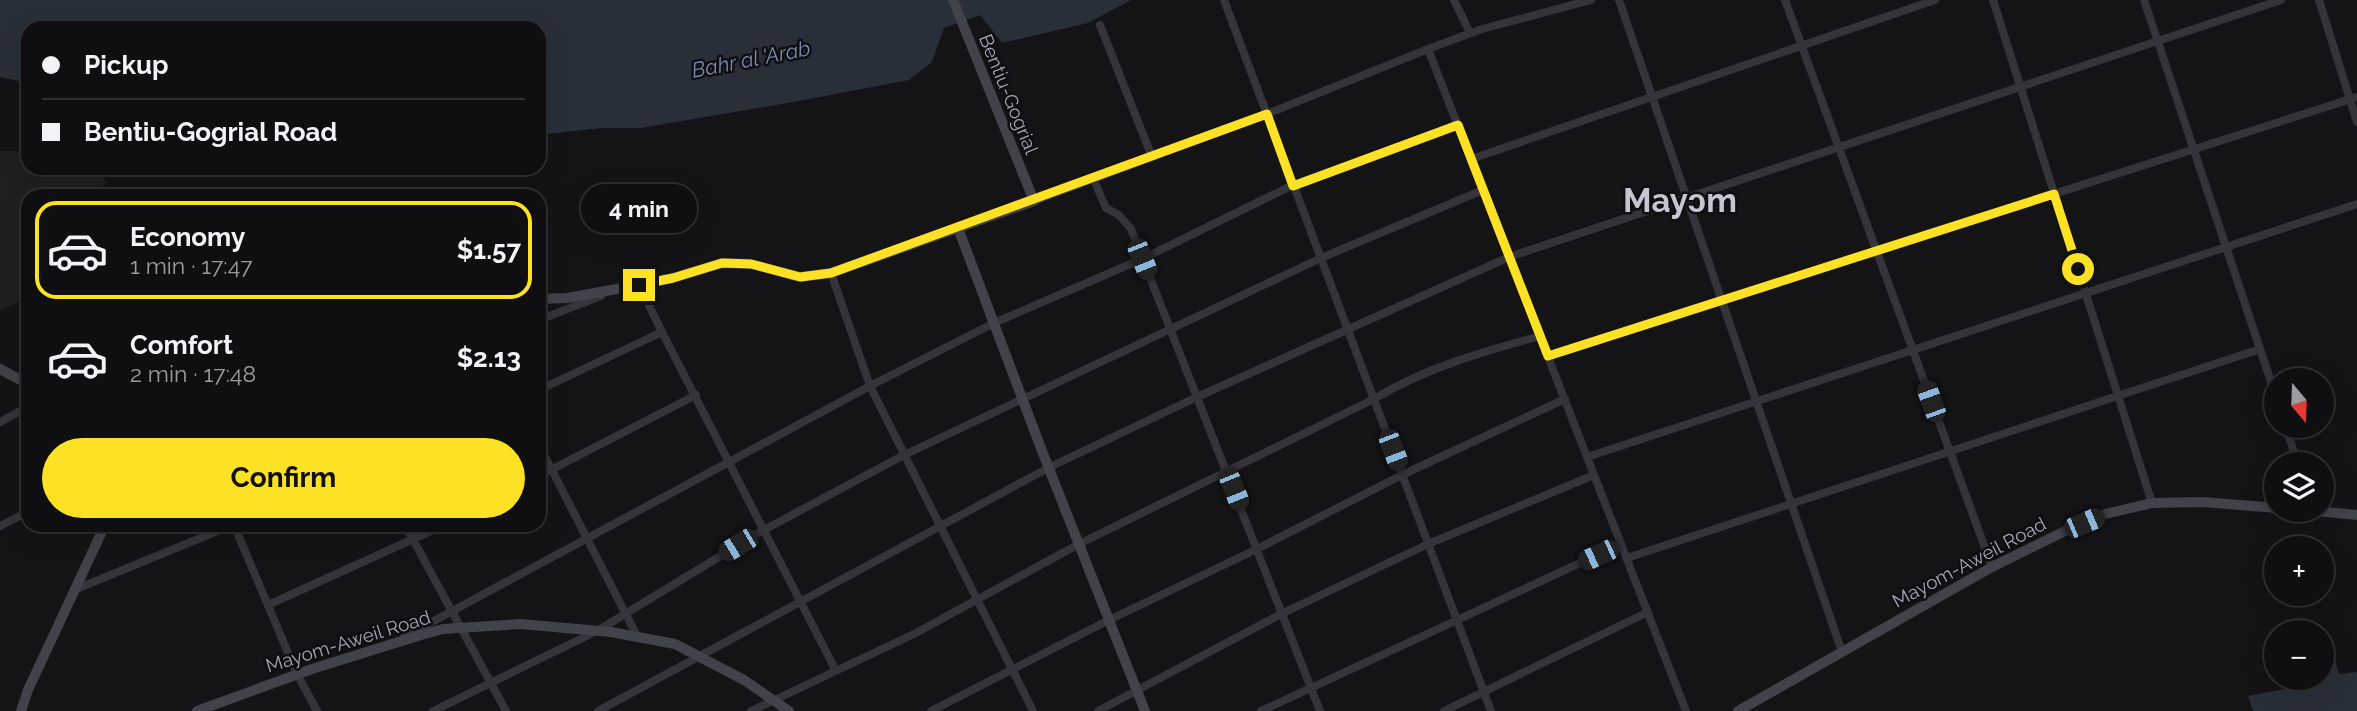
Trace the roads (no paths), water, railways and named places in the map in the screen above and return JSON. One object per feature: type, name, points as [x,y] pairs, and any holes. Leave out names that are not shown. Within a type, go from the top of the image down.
[{"type":"main road","name":"Bentiu-Gogrial","points":[[953,0],[1034,201]]},
{"type":"main road","points":[[546,299],[567,298],[639,285],[722,263],[751,264],[800,277],[831,273],[1034,201]]},
{"type":"main road","points":[[958,228],[1048,468],[1145,711]]},
{"type":"main road","points":[[0,369],[21,380]]},
{"type":"main road","name":"Mayom-Aweil Road","points":[[1738,711],[1992,567],[2105,513],[2152,503],[2203,502],[2264,507]]},
{"type":"main road","points":[[2334,512],[2357,515]]},
{"type":"main road","points":[[21,711],[28,690],[102,532]]},
{"type":"main road","name":"Mayom-Aweil Road","points":[[197,711],[297,674],[421,635],[462,628],[520,624],[637,636],[675,644],[699,655],[789,711]]},
{"type":"street","points":[[1224,0],[1491,711]]},
{"type":"street","points":[[1454,0],[1470,33]]},
{"type":"street","points":[[1034,201],[1267,114],[1470,33],[1553,8],[1591,0]]},
{"type":"street","points":[[1619,0],[1842,652]]},
{"type":"street","points":[[1785,0],[1992,567]]},
{"type":"street","points":[[1471,159],[1935,0]]},
{"type":"street","points":[[1993,0],[2152,503]]},
{"type":"street","points":[[2144,0],[2266,368]]},
{"type":"street","points":[[598,711],[1048,468],[1197,397],[1509,257],[2281,0]]},
{"type":"street","points":[[2319,0],[2354,99],[2357,122]]},
{"type":"street","points":[[1100,25],[1152,157]]},
{"type":"street","points":[[1428,49],[1686,711]]},
{"type":"street","points":[[1548,356],[2354,99]]},
{"type":"street","points":[[388,646],[870,386],[994,323],[1142,259],[1293,186],[1458,125]]},
{"type":"street","points":[[1093,178],[1106,208],[1119,215],[1131,229],[1320,711]]},
{"type":"street","points":[[433,711],[597,631],[765,529],[904,455],[1321,258],[1483,190]]},
{"type":"street","points":[[1587,457],[2357,204]]},
{"type":"street","points":[[831,273],[870,386],[1032,711]]},
{"type":"street","points":[[639,285],[835,669]]},
{"type":"street","points":[[546,317],[617,289]]},
{"type":"street","points":[[546,387],[662,331]]},
{"type":"street","points":[[751,711],[916,633],[1079,544],[1394,387],[1471,355],[1540,336]]},
{"type":"street","points":[[1627,558],[2260,349]]},
{"type":"street","points":[[546,472],[696,395]]},
{"type":"street","points":[[931,711],[1402,475],[1565,399]]},
{"type":"street","points":[[0,422],[21,411]]},
{"type":"street","points":[[546,460],[637,636]]},
{"type":"street","points":[[1098,711],[1283,613],[1428,544],[1594,475]]},
{"type":"street","points":[[0,526],[21,516]]},
{"type":"street","points":[[74,590],[216,532]]},
{"type":"street","points":[[236,532],[297,674],[317,711]]},
{"type":"street","points":[[409,532],[506,711]]},
{"type":"street","points":[[268,605],[431,532]]},
{"type":"street","points":[[1261,711],[1621,544]]},
{"type":"street","points":[[1444,711],[1648,612]]},
{"type":"water","name":"Bahr al 'Arab","points":[[0,0],[1131,0],[1088,23],[1002,43],[980,15],[944,28],[932,62],[909,80],[641,128],[602,128],[546,134],[546,21],[21,21],[21,82],[0,77]]},
{"type":"water","points":[[2335,660],[2339,674],[2357,672],[2357,711],[2253,711],[2248,696],[2280,690],[2334,690]]},
{"type":"district","name":"Mayɔm","points":[[1680,200]]}]
